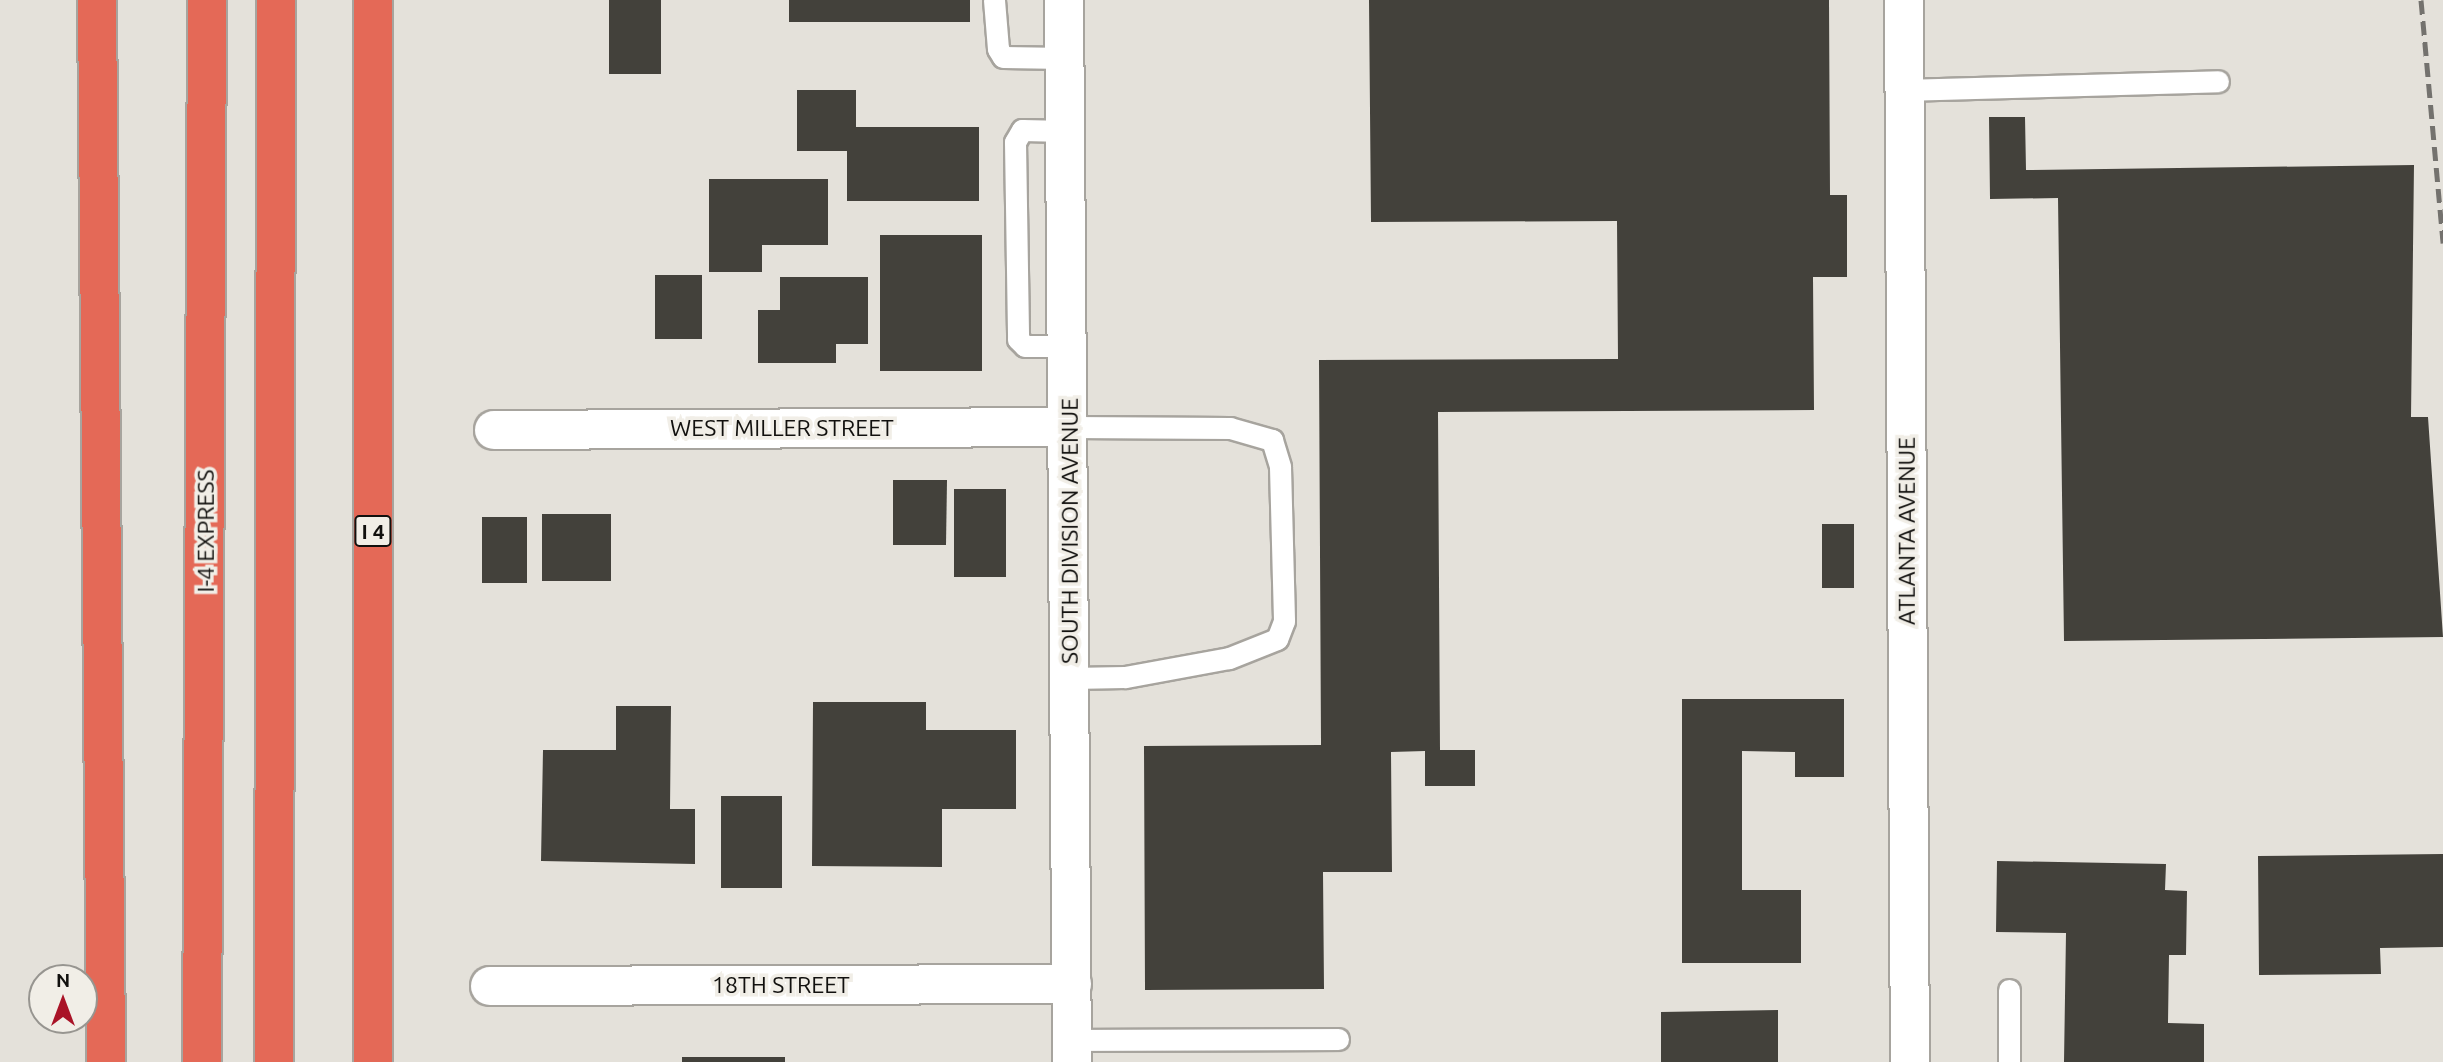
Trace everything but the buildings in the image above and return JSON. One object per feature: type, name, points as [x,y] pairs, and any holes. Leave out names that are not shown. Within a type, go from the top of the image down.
[{"type":"highway","points":[[95,0],[106,1062]]},
{"type":"highway","name":"I-4 EXPRESS","points":[[202,1062],[207,0]]},
{"type":"highway","points":[[274,1062],[276,0]]},
{"type":"highway","name":"I 4","points":[[373,0],[373,1062]]},
{"type":"street","name":"SOUTH DIVISION AVENUE","points":[[1064,0],[1070,426],[1072,1051]]},
{"type":"street","name":"ATLANTA AVENUE","points":[[1904,0],[1910,1062]]},
{"type":"street","name":"WEST MILLER STREET","points":[[494,429],[1070,426]]},
{"type":"street","name":"18TH STREET","points":[[490,986],[1072,984]]},
{"type":"lane","points":[[994,0],[998,49],[1003,57],[1065,58]]},
{"type":"lane","points":[[1904,90],[2218,81]]},
{"type":"lane","points":[[1066,131],[1022,130],[1015,142],[1018,339],[1025,346],[1069,346]]},
{"type":"lane","points":[[1070,426],[1230,428],[1272,440],[1280,467],[1284,621],[1277,639],[1229,659],[1125,677],[1071,678]]},
{"type":"lane","points":[[2009,990],[2009,1062]]},
{"type":"lane","points":[[1072,1051],[1338,1039]]},
{"type":"railway","points":[[2421,0],[2443,243]]}]
